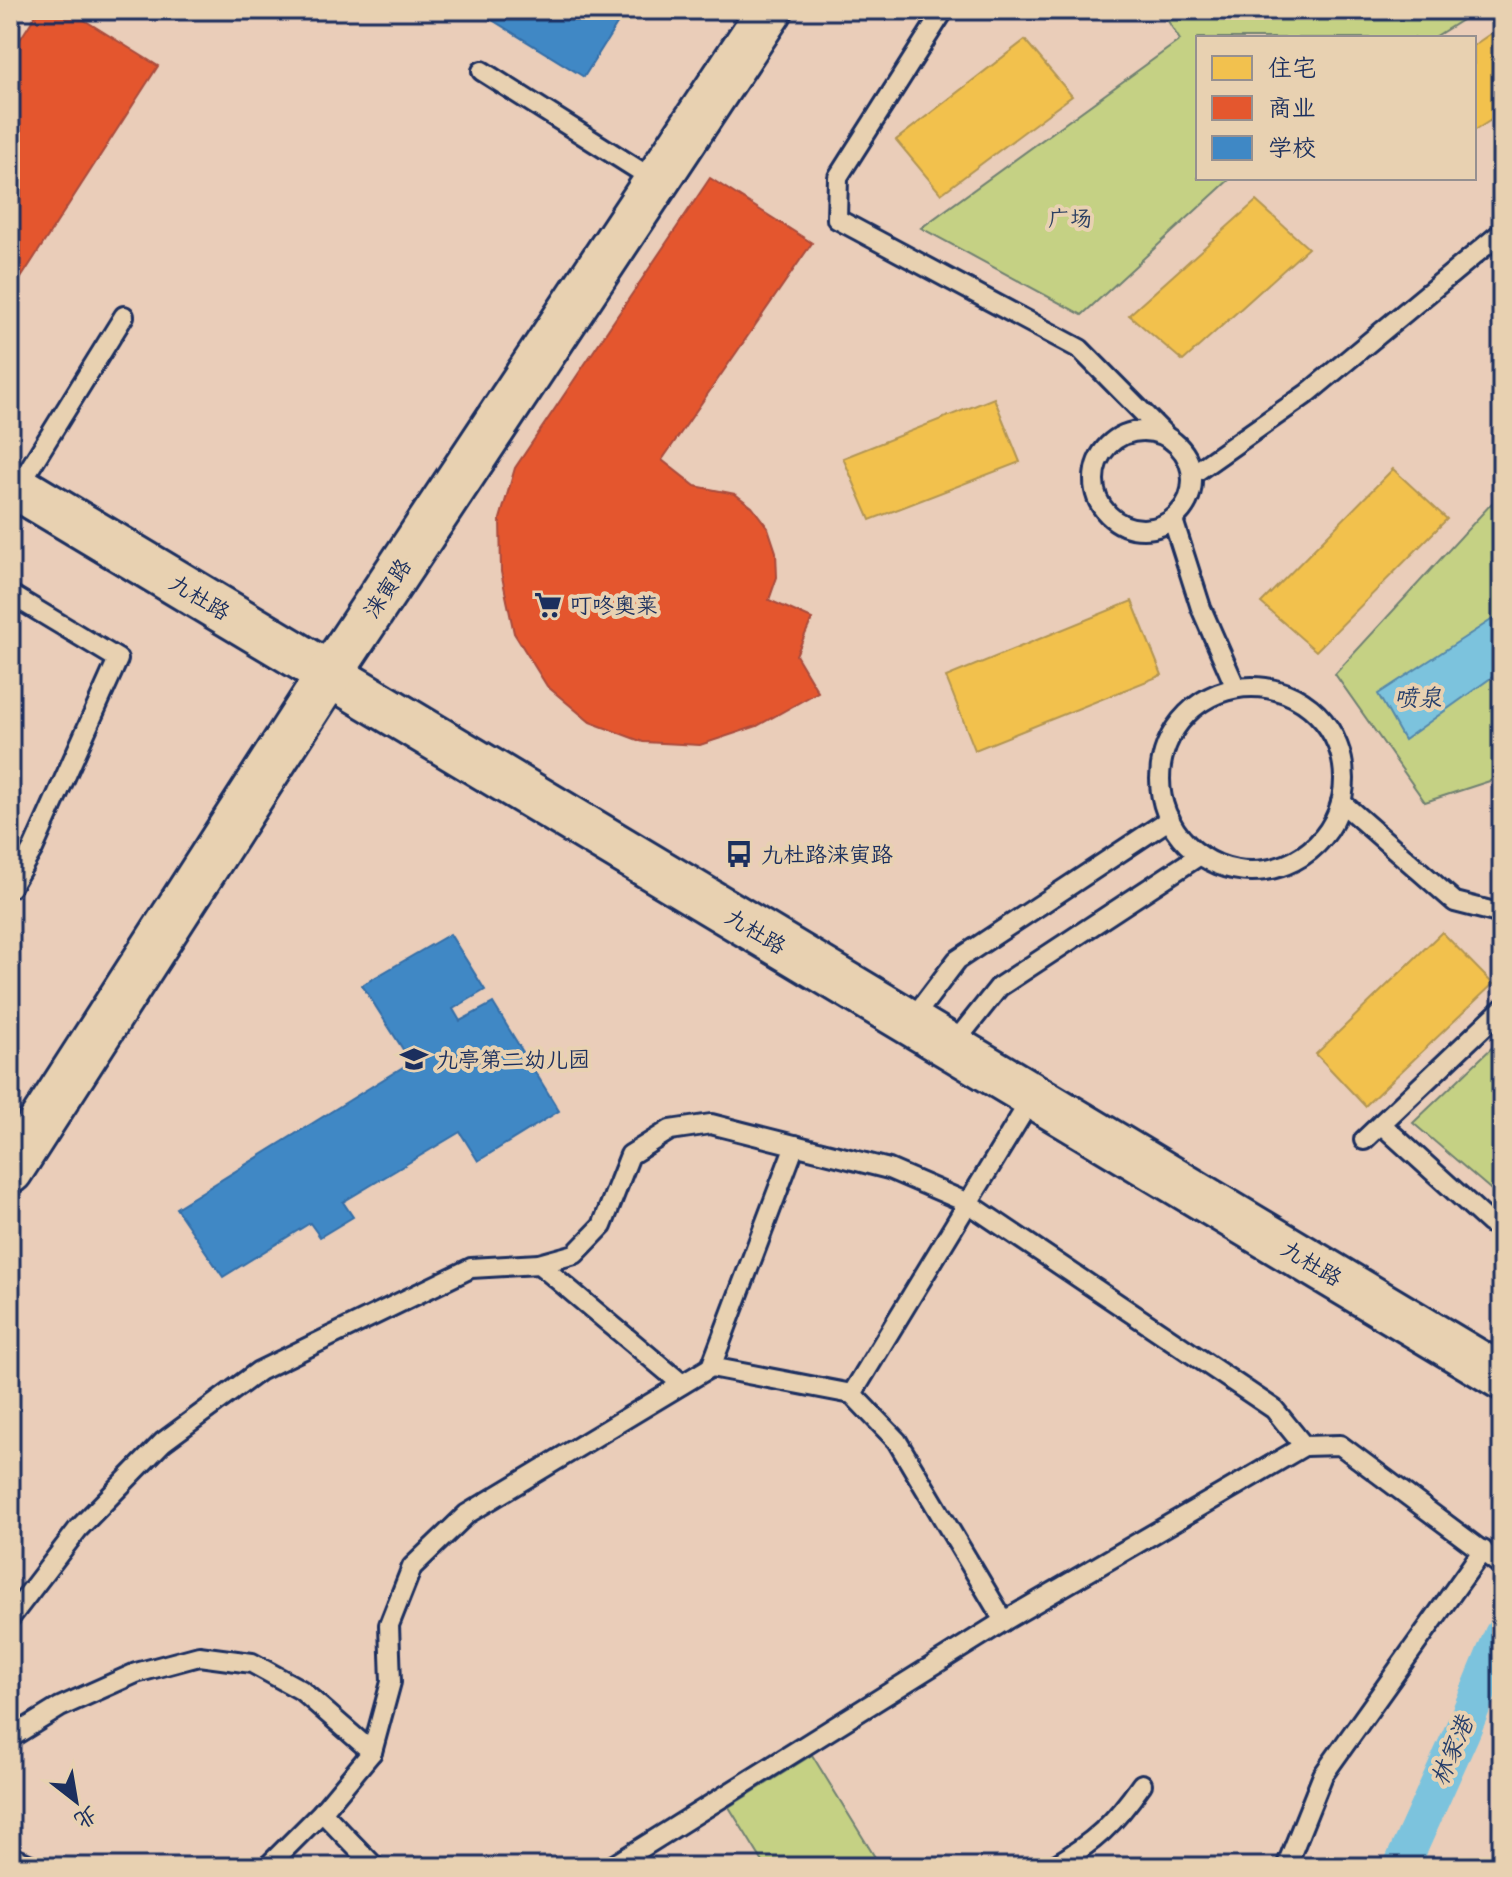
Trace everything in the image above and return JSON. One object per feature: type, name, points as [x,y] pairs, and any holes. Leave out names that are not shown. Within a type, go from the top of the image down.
[{"type":"street","name":"涞寅路","points":[[10,1171],[329,675],[770,10]]},
{"type":"street","name":"九杜路","points":[[14,485],[1502,1377]]},
{"type":"lane","points":[[944,10],[838,177],[837,219],[1080,349],[1164,434],[1178,444],[1188,458],[1193,474],[1192,492],[1185,507],[1173,520],[1159,527],[1128,527],[1114,520],[1095,495],[1093,480],[1096,464],[1114,439],[1139,431],[1164,434]]},
{"type":"lane","points":[[482,71],[656,181]]},
{"type":"lane","points":[[1193,474],[1308,393],[1502,232]]},
{"type":"lane","points":[[14,485],[124,316]]},
{"type":"lane","points":[[1173,520],[1201,608],[1236,688]]},
{"type":"lane","points":[[10,594],[118,659],[33,849],[10,888]]},
{"type":"lane","points":[[1236,688],[1268,688],[1297,698],[1322,718],[1338,744],[1344,773],[1341,802],[1330,829],[1310,850],[1285,865],[1256,871],[1227,867],[1200,855],[1179,835],[1170,819],[1164,807],[1160,776],[1166,746],[1182,719],[1206,699],[1236,688]]},
{"type":"lane","points":[[1341,802],[1455,902],[1502,914]]},
{"type":"lane","points":[[909,1022],[957,960],[1170,819]]},
{"type":"lane","points":[[951,1047],[999,987],[1200,855]]},
{"type":"lane","points":[[1364,1140],[1502,1009]]},
{"type":"lane","points":[[852,1394],[1033,1096]]},
{"type":"lane","points":[[10,1618],[78,1529],[163,1442],[259,1371],[471,1268],[539,1264],[575,1254],[602,1226],[630,1155],[670,1130],[711,1124],[889,1169],[968,1203],[1274,1409],[1304,1446]]},
{"type":"lane","points":[[1381,1124],[1490,1223],[1502,1211]]},
{"type":"lane","points":[[267,1867],[322,1812],[372,1752],[391,1682],[389,1625],[412,1567],[467,1514],[711,1367],[795,1145]]},
{"type":"lane","points":[[539,1264],[682,1384]]},
{"type":"lane","points":[[711,1367],[852,1394],[897,1441],[1004,1621]]},
{"type":"lane","points":[[611,1867],[1004,1621],[1304,1446],[1340,1445],[1502,1566]]},
{"type":"lane","points":[[1286,1867],[1323,1775],[1483,1550]]},
{"type":"lane","points":[[10,1738],[60,1707],[136,1673],[199,1656],[252,1663],[301,1690],[372,1752]]},
{"type":"lane","points":[[1052,1867],[1080,1851],[1117,1820],[1142,1784]]},
{"type":"lane","points":[[322,1812],[375,1867]]},
{"type":"lane","points":[[10,1856],[35,1867]]},
{"type":"green space","name":"广场","points":[[1161,10],[1478,10],[1436,36],[1196,36],[1196,180],[1229,180],[1082,315],[921,228],[1180,40]]},
{"type":"green space","points":[[1502,492],[1502,777],[1425,802],[1335,674]]},
{"type":"green space","points":[[1502,1038],[1502,1189],[1496,1194],[1413,1123]]},
{"type":"green space","points":[[812,1755],[881,1867],[766,1867],[729,1807]]},
{"type":"water","name":"喷泉","points":[[1502,613],[1502,670],[1404,740],[1378,694]]},
{"type":"building: 住宅","points":[[1502,26],[1502,113],[1476,130],[1476,44]]},
{"type":"building: 住宅","points":[[1025,40],[1072,96],[941,194],[896,140]]},
{"type":"building: 住宅","points":[[1256,201],[1308,248],[1183,361],[1129,315]]},
{"type":"building: 住宅","points":[[994,398],[1020,462],[870,520],[843,458]]},
{"type":"building: 住宅","points":[[1393,469],[1447,519],[1316,651],[1261,603]]},
{"type":"building: 住宅","points":[[1132,601],[1162,675],[975,750],[946,677]]},
{"type":"building: 住宅","points":[[1442,932],[1493,984],[1365,1106],[1316,1054]]},
{"type":"building: 商业","points":[[39,10],[68,10],[158,66],[10,295],[10,55]]},
{"type":"building: 商业","points":[[710,178],[812,243],[662,460],[695,486],[735,494],[752,507],[768,528],[776,552],[777,577],[769,600],[812,619],[796,655],[818,692],[757,726],[700,745],[643,742],[590,722],[547,686],[514,633],[501,572],[500,519],[515,468]]},
{"type":"building: 学校","points":[[476,10],[626,10],[584,77]]},
{"type":"building: 学校","points":[[450,934],[485,990],[453,1009],[460,1021],[493,1003],[559,1111],[478,1161],[460,1132],[343,1202],[353,1217],[320,1237],[310,1223],[223,1277],[176,1208],[411,1062],[362,985]]},
{"type":"waterway","name":"林家港","points":[[1401,1867],[1502,1635]]},
{"type":"place","name":"叮咚奥莱","points":[[548,605]]},
{"type":"place","name":"九杜路涞寅路","points":[[739,854]]},
{"type":"place","name":"九亭第二幼儿园","points":[[414,1059]]}]
